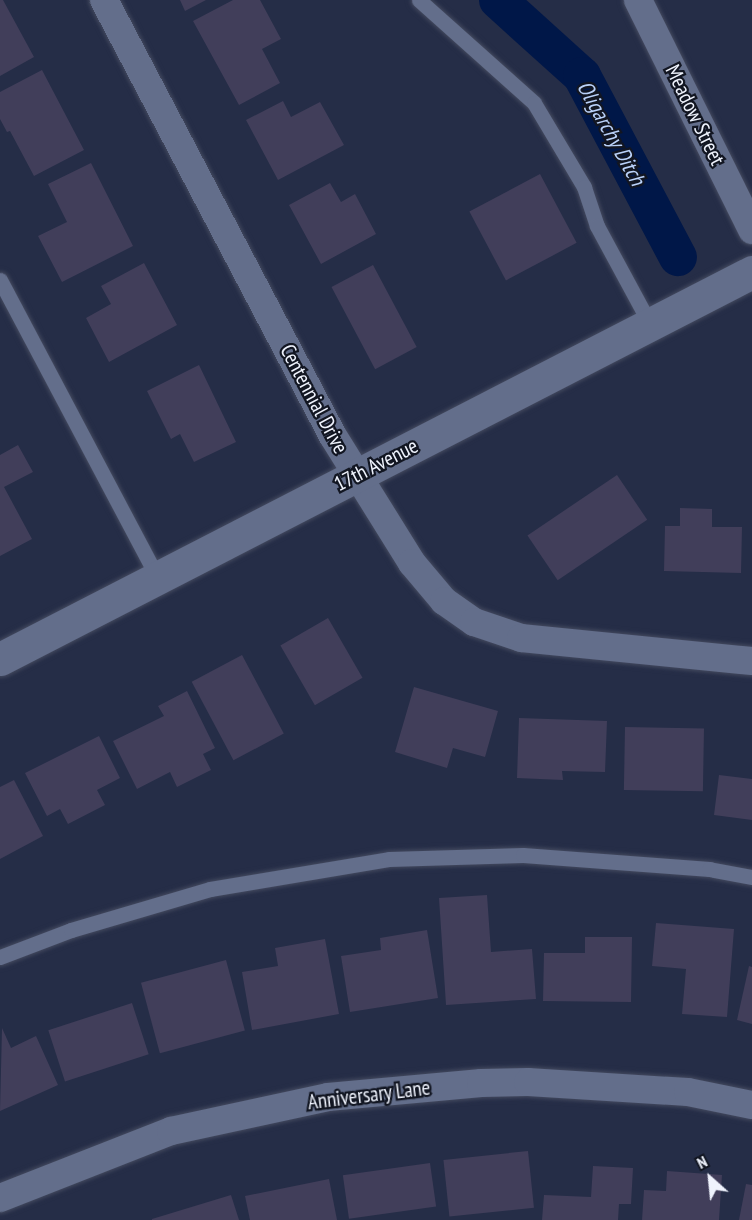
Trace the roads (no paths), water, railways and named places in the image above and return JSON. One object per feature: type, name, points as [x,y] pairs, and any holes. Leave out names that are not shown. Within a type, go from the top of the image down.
[{"type":"main road","name":"17th Avenue","points":[[0,659],[752,272]]},
{"type":"street","name":"Centennial Drive","points":[[104,0],[356,475],[412,563],[444,602],[474,622],[521,638],[752,661]]},
{"type":"street","name":"Meadow Street","points":[[638,0],[752,230]]},
{"type":"street","name":"Anniversary Lane","points":[[0,1198],[171,1131],[328,1097],[481,1083],[528,1082],[688,1092],[752,1106]]},
{"type":"lane","points":[[419,0],[534,104],[584,187],[597,226],[650,324]]},
{"type":"lane","points":[[0,280],[158,578]]},
{"type":"lane","points":[[0,957],[71,930],[210,889],[390,859],[523,855],[709,869],[752,878]]},
{"type":"waterway","name":"Oligarchy Ditch","points":[[498,0],[582,76],[678,257]]}]
